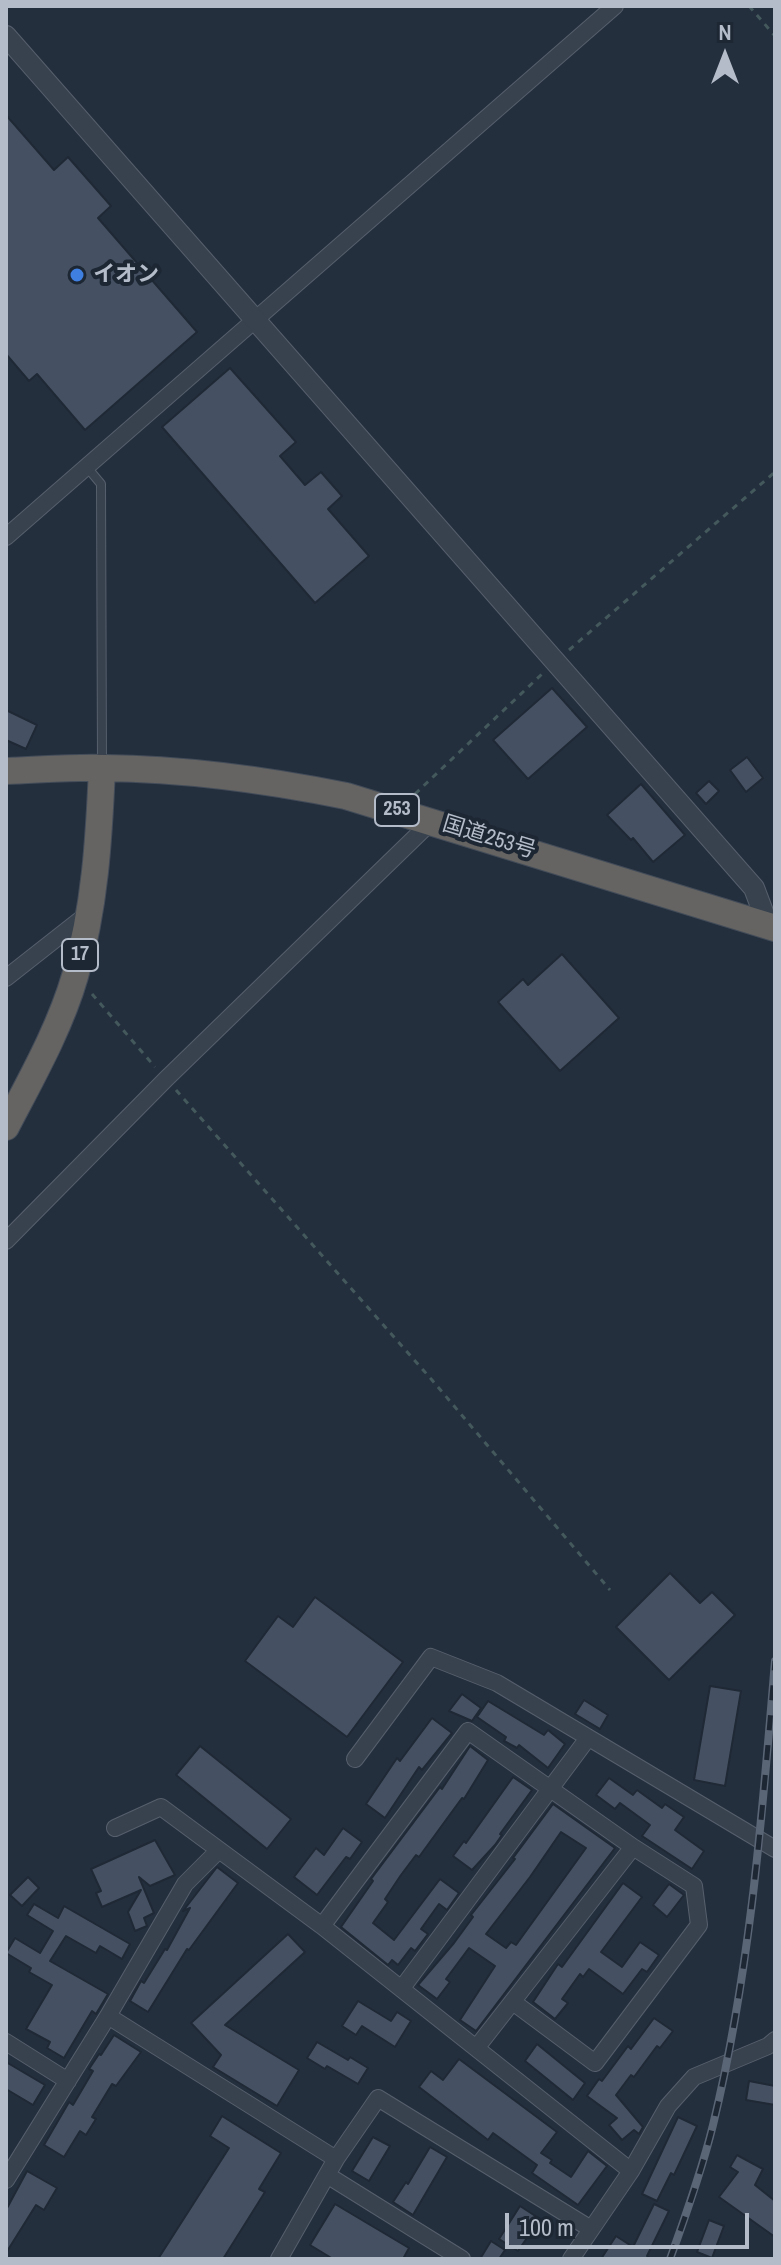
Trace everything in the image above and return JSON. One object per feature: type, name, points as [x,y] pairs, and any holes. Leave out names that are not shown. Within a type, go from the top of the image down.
[{"type":"highway","name":"国道253号","points":[[6,771],[102,768],[165,771],[280,783],[346,796],[433,820],[772,926]]},
{"type":"highway","name":"17","points":[[6,1127],[75,976],[90,912],[99,838],[102,768]]},
{"type":"street","points":[[6,537],[615,6]]},
{"type":"street","points":[[6,36],[754,888],[772,926]]},
{"type":"street","points":[[6,1241],[166,1079],[433,820]]},
{"type":"street","points":[[6,978],[90,912]]},
{"type":"street","points":[[355,1759],[431,1657],[497,1683],[775,1849]]},
{"type":"street","points":[[322,1926],[468,1731],[694,1886],[699,1925],[595,2063],[513,2002]]},
{"type":"street","points":[[402,1988],[588,1738]]},
{"type":"street","points":[[115,1828],[161,1807],[322,1926],[631,2171]]},
{"type":"street","points":[[477,2047],[633,1847]]},
{"type":"street","points":[[6,2180],[108,2016],[185,1884],[219,1850]]},
{"type":"street","points":[[108,2016],[336,2159]]},
{"type":"street","points":[[571,2259],[631,2171],[668,2106],[694,2077],[768,2046],[775,2040]]},
{"type":"street","points":[[6,2042],[68,2081]]},
{"type":"street","points":[[279,2259],[336,2159],[378,2098],[591,2229]]},
{"type":"street","points":[[327,2175],[462,2259]]},
{"type":"lane","points":[[86,466],[101,484],[102,768]]},
{"type":"path","points":[[749,6],[775,36]]},
{"type":"path","points":[[415,794],[556,661],[775,472]]},
{"type":"path","points":[[75,976],[432,1380],[610,1590]]},
{"type":"building","name":"イオン","points":[[6,115],[54,170],[68,157],[111,206],[98,218],[197,332],[85,430],[37,374],[29,381],[6,354]]},
{"type":"building","points":[[230,368],[296,442],[280,456],[305,485],[321,472],[342,496],[328,509],[369,556],[315,603],[162,427]]},
{"type":"building","points":[[552,688],[587,727],[528,779],[493,740]]},
{"type":"building","points":[[6,710],[37,725],[26,749],[6,740]]},
{"type":"building","points":[[747,757],[763,778],[746,792],[730,770]]},
{"type":"building","points":[[709,781],[719,791],[706,804],[696,793]]},
{"type":"building","points":[[641,784],[685,835],[653,862],[633,838],[631,840],[607,815]]},
{"type":"building","points":[[562,954],[619,1018],[560,1071],[498,1002],[523,979],[528,985]]},
{"type":"building","points":[[670,1573],[700,1603],[712,1592],[735,1615],[669,1680],[616,1627]]},
{"type":"building","points":[[315,1597],[403,1662],[347,1737],[245,1661],[278,1616],[293,1627]]},
{"type":"building","points":[[710,1686],[741,1691],[725,1786],[694,1780]]},
{"type":"building","points":[[462,1694],[481,1708],[472,1721],[449,1711]]},
{"type":"building","points":[[584,1700],[608,1715],[600,1729],[575,1714]]},
{"type":"building","points":[[488,1701],[544,1735],[548,1730],[565,1744],[548,1768],[519,1745],[517,1748],[504,1741],[506,1737],[477,1717]]},
{"type":"building","points":[[432,1718],[452,1733],[422,1770],[419,1767],[385,1818],[366,1804],[397,1758],[400,1761]]},
{"type":"building","points":[[200,1746],[291,1819],[267,1849],[176,1775]]},
{"type":"building","points":[[470,1746],[488,1760],[464,1799],[401,1875],[373,1923],[394,1940],[440,1879],[459,1893],[447,1910],[439,1904],[421,1929],[428,1934],[415,1951],[411,1948],[398,1965],[392,1960],[388,1965],[341,1927],[373,1881],[371,1879],[440,1787],[442,1789]]},
{"type":"building","points":[[513,1777],[532,1790],[495,1845],[472,1870],[453,1856],[464,1841],[466,1843]]},
{"type":"building","points":[[609,1778],[633,1795],[637,1790],[662,1808],[665,1804],[684,1817],[675,1830],[704,1851],[692,1869],[642,1836],[650,1825],[620,1803],[615,1809],[596,1795]]},
{"type":"building","points":[[553,1804],[615,1848],[476,2031],[460,2020],[495,1966],[469,1948],[446,1979],[450,1982],[437,1999],[418,1985],[454,1943]],"holes":[[[561,1832],[586,1848],[516,1945],[511,1942],[506,1948],[486,1934]]]},
{"type":"building","points":[[343,1828],[362,1842],[350,1859],[346,1857],[317,1895],[294,1877],[316,1848],[324,1855]]},
{"type":"building","points":[[155,1840],[175,1875],[150,1886],[139,1877],[154,1913],[144,1918],[147,1926],[135,1931],[128,1912],[141,1890],[102,1907],[96,1893],[101,1891],[91,1869]]},
{"type":"building","points":[[217,1867],[238,1883],[187,1949],[148,2012],[130,2001],[141,1981],[144,1983],[167,1950],[190,1908],[183,1911]]},
{"type":"building","points":[[28,1877],[39,1888],[22,1906],[10,1895]]},
{"type":"building","points":[[623,1883],[642,1897],[601,1952],[622,1967],[640,1942],[659,1955],[647,1972],[642,1969],[623,1994],[589,1969],[583,1977],[580,1974],[562,1999],[568,2003],[555,2019],[533,2002],[558,1964],[562,1967]]},
{"type":"building","points":[[669,1884],[684,1895],[667,1917],[653,1905]]},
{"type":"building","points":[[34,1904],[58,1918],[64,1906],[130,1944],[122,1959],[100,1946],[96,1953],[66,1936],[50,1961],[108,1994],[96,2014],[92,2011],[64,2058],[47,2048],[50,2042],[26,2029],[52,1985],[29,1972],[31,1968],[6,1953],[15,1938],[40,1953],[53,1931],[27,1915]]},
{"type":"building","points":[[288,1934],[305,1952],[225,2025],[299,2070],[277,2106],[213,2067],[221,2055],[191,2023]]},
{"type":"building","points":[[358,2001],[391,2021],[397,2012],[411,2021],[395,2047],[362,2026],[356,2035],[342,2026]]},
{"type":"building","points":[[654,2018],[673,2031],[616,2095],[643,2127],[639,2134],[634,2130],[622,2140],[609,2125],[617,2118],[587,2096],[628,2046],[631,2049]]},
{"type":"building","points":[[114,2035],[141,2052],[116,2086],[112,2084],[92,2117],[96,2119],[86,2135],[80,2131],[64,2157],[44,2145],[69,2102],[73,2105],[93,2071],[89,2069]]},
{"type":"building","points":[[317,2042],[368,2068],[358,2084],[307,2058]]},
{"type":"building","points":[[537,2044],[585,2083],[573,2100],[525,2061]]},
{"type":"building","points":[[459,2059],[557,2132],[541,2153],[552,2160],[550,2163],[571,2177],[588,2151],[607,2166],[578,2205],[532,2173],[537,2165],[493,2133],[488,2140],[419,2087],[431,2071],[443,2080]]},
{"type":"building","points":[[6,2062],[45,2085],[33,2105],[6,2089]]},
{"type":"building","points":[[749,2081],[775,2086],[775,2105],[746,2100]]},
{"type":"building","points":[[222,2116],[281,2153],[259,2189],[265,2192],[223,2259],[158,2259],[229,2148],[210,2136]]},
{"type":"building","points":[[678,2117],[697,2126],[674,2175],[671,2173],[657,2201],[642,2194]]},
{"type":"building","points":[[373,2137],[390,2146],[369,2181],[352,2171]]},
{"type":"building","points":[[430,2147],[447,2157],[413,2215],[393,2202]]},
{"type":"building","points":[[737,2155],[763,2169],[755,2185],[775,2201],[775,2237],[719,2197],[738,2172],[730,2167]]},
{"type":"building","points":[[27,2171],[57,2188],[44,2210],[36,2205],[6,2253],[6,2210]]},
{"type":"building","points":[[335,2204],[409,2248],[403,2259],[333,2259],[310,2245]]},
{"type":"building","points":[[654,2204],[669,2211],[647,2256],[651,2259],[601,2259],[616,2236],[633,2247]]},
{"type":"building","points":[[520,2206],[540,2219],[518,2251],[499,2239]]},
{"type":"building","points":[[709,2220],[724,2226],[712,2258],[697,2252]]},
{"type":"building","points":[[491,2241],[505,2250],[499,2259],[480,2259]]},
{"type":"railway","points":[[670,2259],[709,2142],[726,2068],[745,1953],[775,1661]]},
{"type":"place","name":"イオン","points":[[77,275]]}]
